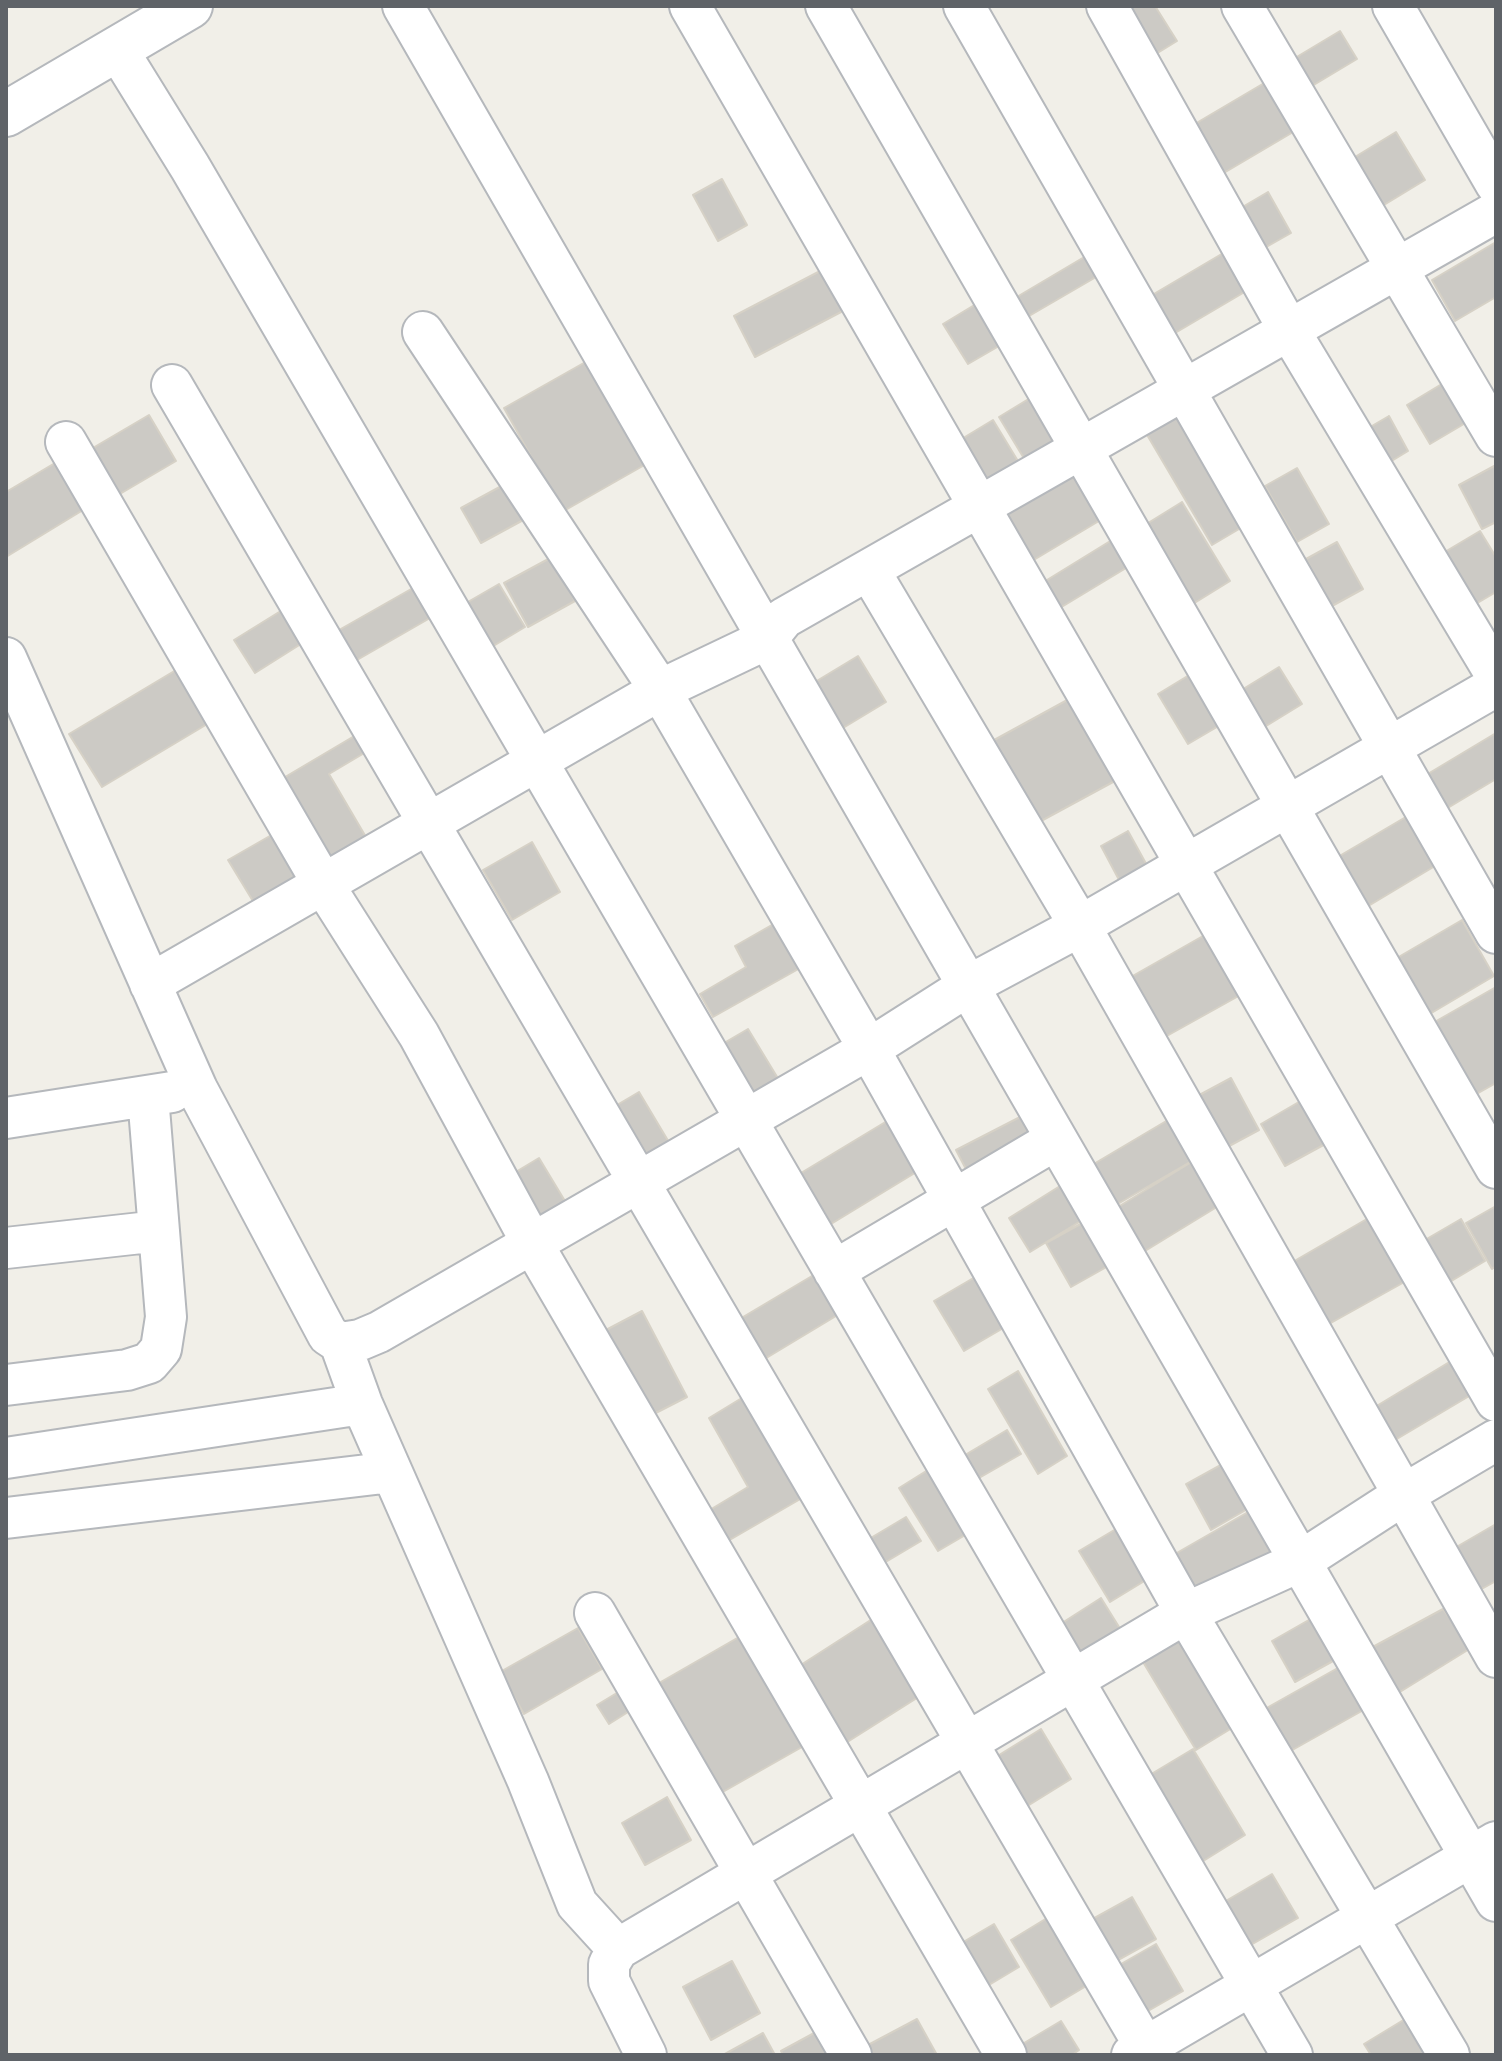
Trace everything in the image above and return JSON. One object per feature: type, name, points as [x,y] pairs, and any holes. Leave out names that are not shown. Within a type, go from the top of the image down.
[{"type":"street","points":[[6,114],[190,6]]},
{"type":"street","points":[[403,6],[1055,1140],[1301,1561],[1483,1849],[1496,1901]]},
{"type":"street","points":[[690,6],[1496,1401]]},
{"type":"street","points":[[826,6],[1496,1168]]},
{"type":"street","points":[[964,6],[1496,933]]},
{"type":"street","points":[[1107,6],[1289,330],[1496,675]]},
{"type":"street","points":[[1242,6],[1496,436]]},
{"type":"street","points":[[1393,6],[1496,184]]},
{"type":"street","points":[[117,49],[537,761],[1292,2055]]},
{"type":"street","points":[[150,984],[660,690],[767,639],[784,618],[1496,212]]},
{"type":"street","points":[[423,332],[660,690],[869,1049],[1186,1613],[1449,2055]]},
{"type":"street","points":[[172,385],[967,1741],[1142,2052],[1483,1849]]},
{"type":"street","points":[[66,442],[323,884],[419,1035],[532,1243],[1006,2055]]},
{"type":"street","points":[[869,570],[1080,926],[1496,1657]]},
{"type":"street","points":[[6,658],[197,1089],[328,1335],[340,1343],[362,1404],[528,1781],[577,1904],[618,1949]]},
{"type":"street","points":[[340,1343],[360,1340],[379,1332],[869,1049],[968,986],[1080,926],[1496,686]]},
{"type":"street","points":[[6,1118],[197,1089]]},
{"type":"street","points":[[6,1385],[66,1380],[149,1363],[161,1349],[166,1317],[148,1096]]},
{"type":"street","points":[[834,1271],[1055,1140]]},
{"type":"street","points":[[6,1248],[159,1231]]},
{"type":"street","points":[[6,1458],[362,1404]]},
{"type":"street","points":[[646,2055],[609,1981],[609,1964],[618,1949],[1186,1613],[1301,1561],[1496,1440]]},
{"type":"street","points":[[6,1518],[392,1472]]},
{"type":"street","points":[[595,1613],[851,2055]]},
{"type":"building","points":[[1132,6],[1155,6],[1177,41],[1151,57],[1122,12]]},
{"type":"building","points":[[1340,31],[1357,59],[1312,86],[1295,58]]},
{"type":"building","points":[[1271,79],[1300,128],[1217,177],[1188,128]]},
{"type":"building","points":[[1396,132],[1425,180],[1379,208],[1350,160]]},
{"type":"building","points":[[722,179],[747,225],[718,241],[693,195]]},
{"type":"building","points":[[1268,192],[1291,233],[1261,250],[1239,209]]},
{"type":"building","points":[[1496,242],[1496,297],[1455,321],[1432,280]]},
{"type":"building","points":[[1225,252],[1248,290],[1170,336],[1147,298]]},
{"type":"building","points":[[1091,253],[1103,273],[1017,323],[1005,304]]},
{"type":"building","points":[[822,270],[843,311],[755,357],[734,316]]},
{"type":"building","points":[[981,301],[1006,342],[968,364],[943,324]]},
{"type":"building","points":[[589,360],[648,463],[562,512],[504,408]]},
{"type":"building","points":[[1450,379],[1474,418],[1430,444],[1407,405]]},
{"type":"building","points":[[1040,392],[1072,445],[1031,470],[999,417]]},
{"type":"building","points":[[1187,402],[1256,519],[1212,545],[1143,428]]},
{"type":"building","points":[[149,415],[176,461],[113,498],[86,452]]},
{"type":"building","points":[[1389,416],[1408,451],[1385,465],[1365,430]]},
{"type":"building","points":[[993,420],[1024,471],[981,497],[950,446]]},
{"type":"building","points":[[60,460],[88,507],[6,557],[6,492]]},
{"type":"building","points":[[1077,461],[1109,515],[1027,564],[994,510]]},
{"type":"building","points":[[1496,465],[1496,522],[1482,529],[1459,485]]},
{"type":"building","points":[[1297,468],[1329,524],[1297,542],[1265,486]]},
{"type":"building","points":[[507,483],[527,518],[481,543],[461,508]]},
{"type":"building","points":[[1182,502],[1230,581],[1188,607],[1140,528]]},
{"type":"building","points":[[1480,531],[1496,557],[1496,592],[1469,608],[1438,556]]},
{"type":"building","points":[[1120,535],[1136,562],[1050,614],[1034,588]]},
{"type":"building","points":[[1337,542],[1363,589],[1332,606],[1306,559]]},
{"type":"building","points":[[552,557],[575,601],[528,627],[504,583]]},
{"type":"building","points":[[427,580],[444,610],[357,660],[339,630]]},
{"type":"building","points":[[499,584],[525,627],[480,654],[454,610]]},
{"type":"building","points":[[292,604],[312,637],[255,673],[234,640]]},
{"type":"building","points":[[858,656],[886,702],[843,728],[815,682]]},
{"type":"building","points":[[1204,666],[1234,717],[1188,744],[1158,694]]},
{"type":"building","points":[[181,667],[214,720],[102,787],[69,734]]},
{"type":"building","points":[[1279,667],[1302,704],[1258,731],[1235,694]]},
{"type":"building","points":[[1080,693],[1126,775],[1030,827],[985,745]]},
{"type":"building","points":[[1496,733],[1496,779],[1446,809],[1426,775]]},
{"type":"building","points":[[356,735],[366,752],[329,774],[373,849],[334,872],[280,780]]},
{"type":"building","points":[[1416,811],[1445,860],[1365,908],[1336,858]]},
{"type":"building","points":[[1128,831],[1154,878],[1126,893],[1101,846]]},
{"type":"building","points":[[275,833],[305,883],[259,911],[228,860]]},
{"type":"building","points":[[532,842],[560,892],[512,920],[483,870]]},
{"type":"building","points":[[1462,920],[1494,976],[1423,1018],[1390,962]]},
{"type":"building","points":[[777,922],[802,967],[713,1017],[700,994],[746,967],[735,946]]},
{"type":"building","points":[[1210,932],[1244,993],[1156,1042],[1122,982]]},
{"type":"building","points":[[1496,987],[1496,1083],[1466,1100],[1424,1028]]},
{"type":"building","points":[[748,1029],[782,1085],[758,1099],[724,1043]]},
{"type":"building","points":[[1231,1078],[1259,1130],[1218,1152],[1190,1100]]},
{"type":"building","points":[[639,1092],[676,1154],[654,1166],[617,1105]]},
{"type":"building","points":[[1304,1099],[1329,1142],[1285,1166],[1261,1124]]},
{"type":"building","points":[[1022,1116],[1036,1141],[969,1175],[956,1150]]},
{"type":"building","points":[[1173,1117],[1197,1158],[1116,1205],[1092,1165]]},
{"type":"building","points":[[892,1118],[923,1168],[831,1224],[801,1173]]},
{"type":"building","points":[[539,1158],[574,1216],[544,1234],[509,1176]]},
{"type":"building","points":[[1198,1158],[1225,1202],[1145,1251],[1118,1207]]},
{"type":"building","points":[[1068,1181],[1089,1216],[1030,1252],[1009,1218]]},
{"type":"building","points":[[1496,1206],[1496,1266],[1492,1269],[1466,1223]]},
{"type":"building","points":[[1095,1216],[1119,1260],[1071,1287],[1046,1243]]},
{"type":"building","points":[[1372,1216],[1408,1280],[1320,1329],[1284,1267]]},
{"type":"building","points":[[1461,1219],[1485,1261],[1443,1286],[1418,1244]]},
{"type":"building","points":[[817,1273],[841,1313],[763,1360],[738,1320]]},
{"type":"building","points":[[982,1273],[1012,1323],[964,1351],[934,1301]]},
{"type":"building","points":[[642,1311],[687,1397],[648,1417],[604,1331]]},
{"type":"building","points":[[1456,1358],[1476,1392],[1385,1446],[1365,1413]]},
{"type":"building","points":[[1018,1371],[1067,1456],[1038,1474],[988,1389]]},
{"type":"building","points":[[750,1393],[809,1494],[721,1545],[703,1514],[748,1487],[709,1418]]},
{"type":"building","points":[[1007,1430],[1021,1454],[979,1478],[965,1455]]},
{"type":"building","points":[[1233,1458],[1258,1503],[1211,1530],[1186,1484]]},
{"type":"building","points":[[939,1463],[979,1527],[938,1551],[899,1488]]},
{"type":"building","points":[[1262,1504],[1289,1550],[1196,1604],[1168,1558]]},
{"type":"building","points":[[906,1517],[921,1541],[884,1563],[869,1539]]},
{"type":"building","points":[[1496,1524],[1496,1581],[1478,1591],[1453,1549]]},
{"type":"building","points":[[1121,1526],[1151,1577],[1110,1602],[1079,1551]]},
{"type":"building","points":[[1101,1598],[1129,1643],[1089,1667],[1062,1623]]},
{"type":"building","points":[[1443,1609],[1471,1648],[1395,1695],[1369,1649]]},
{"type":"building","points":[[1321,1613],[1344,1655],[1295,1682],[1272,1641]]},
{"type":"building","points":[[880,1614],[928,1691],[841,1746],[793,1670]]},
{"type":"building","points":[[578,1628],[602,1669],[524,1714],[500,1672]]},
{"type":"building","points":[[1182,1632],[1237,1725],[1196,1750],[1140,1657]]},
{"type":"building","points":[[739,1637],[802,1747],[721,1793],[659,1683]]},
{"type":"building","points":[[1352,1660],[1376,1703],[1287,1753],[1263,1710]]},
{"type":"building","points":[[625,1688],[636,1707],[609,1724],[597,1705]]},
{"type":"building","points":[[1041,1729],[1071,1779],[1021,1810],[991,1760]]},
{"type":"building","points":[[1193,1749],[1245,1835],[1200,1863],[1148,1776]]},
{"type":"building","points":[[667,1797],[691,1840],[645,1865],[622,1823]]},
{"type":"building","points":[[1272,1874],[1298,1918],[1249,1946],[1224,1902]]},
{"type":"building","points":[[1132,1897],[1156,1939],[1109,1965],[1085,1923]]},
{"type":"building","points":[[1052,1915],[1093,1982],[1051,2007],[1011,1940]]},
{"type":"building","points":[[994,1924],[1019,1967],[979,1991],[953,1948]]},
{"type":"building","points":[[1156,1944],[1183,1991],[1141,2015],[1114,1968]]},
{"type":"building","points":[[732,1961],[760,2013],[711,2040],[683,1987]]},
{"type":"building","points":[[1410,2016],[1433,2055],[1371,2055],[1364,2044]]},
{"type":"building","points":[[917,2019],[937,2055],[873,2055],[868,2045]]},
{"type":"building","points":[[1061,2021],[1079,2050],[1072,2055],[1018,2055],[1014,2049]]},
{"type":"building","points":[[827,2026],[843,2055],[783,2055],[781,2051]]},
{"type":"building","points":[[763,2033],[775,2055],[723,2055]]}]
